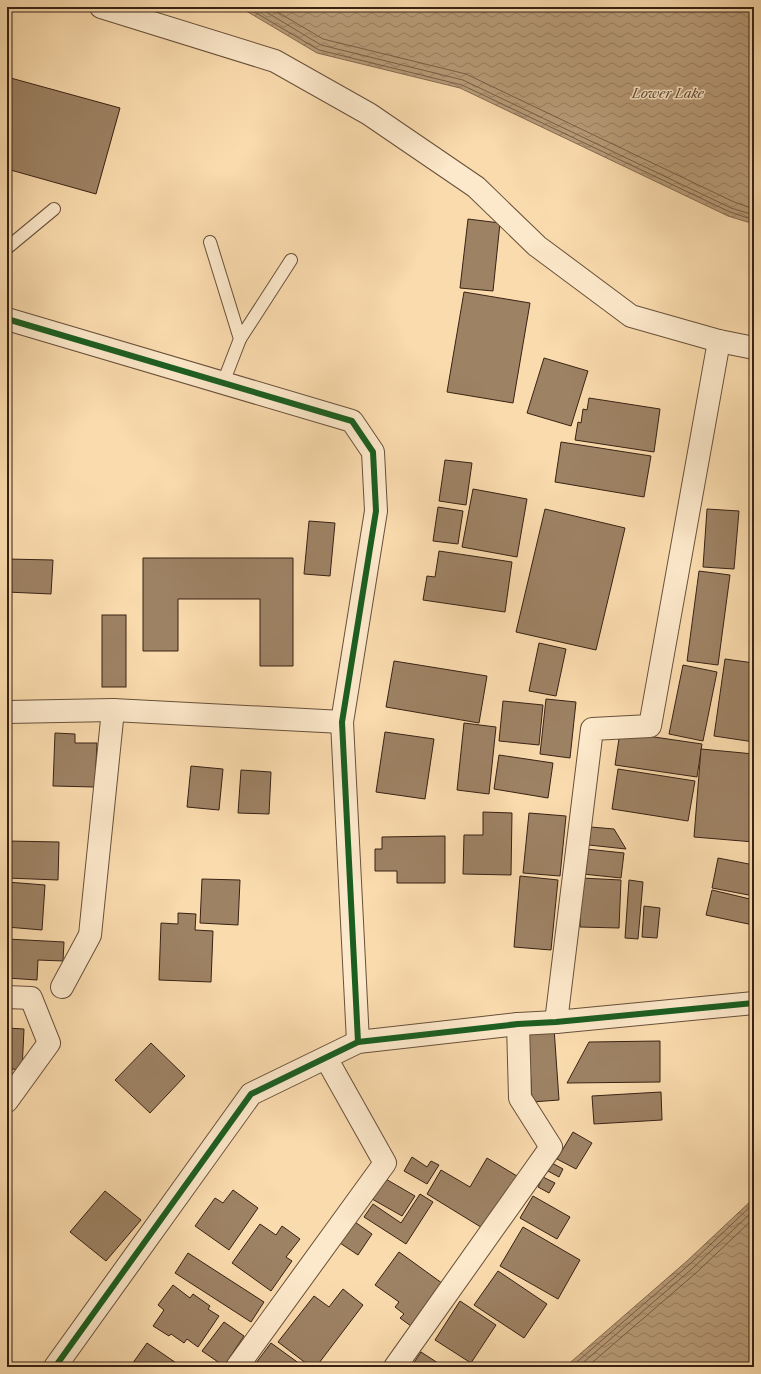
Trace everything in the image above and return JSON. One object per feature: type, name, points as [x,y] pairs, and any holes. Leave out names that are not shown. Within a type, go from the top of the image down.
[{"type":"street","points":[[100,7],[275,61],[369,114],[476,187],[538,246],[631,316],[719,341],[754,348]]},
{"type":"street","points":[[7,320],[352,421],[373,452],[376,511],[342,722],[358,1042]]},
{"type":"street","points":[[556,1022],[592,729],[650,726],[719,341]]},
{"type":"street","points":[[7,712],[113,710],[342,722]]},
{"type":"street","points":[[62,987],[90,935],[113,710]]},
{"type":"street","points":[[7,997],[31,998],[49,1043],[7,1101]]},
{"type":"street","points":[[64,1364],[251,1094],[358,1042],[518,1024],[556,1022],[754,1002]]},
{"type":"street","points":[[395,1367],[551,1147],[520,1098],[518,1024]]},
{"type":"street","points":[[237,1367],[385,1163],[326,1058]]},
{"type":"lane","points":[[7,248],[54,209]]},
{"type":"lane","points":[[210,242],[240,339]]},
{"type":"lane","points":[[223,383],[240,339],[291,260]]},
{"type":"water","name":"Lower Lake","points":[[232,7],[754,7],[754,224],[728,216],[460,88],[317,53],[248,12]]},
{"type":"water","points":[[754,1198],[754,1367],[565,1367],[687,1261]]},
{"type":"building","points":[[7,77],[120,108],[96,194],[7,169]]},
{"type":"building","points":[[468,219],[500,223],[493,291],[460,288]]},
{"type":"building","points":[[464,292],[530,303],[513,403],[447,392]]},
{"type":"building","points":[[544,358],[588,371],[571,426],[527,413]]},
{"type":"building","points":[[589,398],[660,409],[654,452],[575,440],[578,422],[581,423],[583,409],[587,410]]},
{"type":"building","points":[[561,442],[651,456],[644,497],[555,482]]},
{"type":"building","points":[[445,460],[472,463],[466,505],[439,501]]},
{"type":"building","points":[[473,489],[527,499],[517,557],[462,547]]},
{"type":"building","points":[[438,507],[463,511],[458,544],[433,541]]},
{"type":"building","points":[[545,509],[625,528],[596,650],[516,632]]},
{"type":"building","points":[[707,509],[739,511],[734,569],[703,567]]},
{"type":"building","points":[[309,521],[335,523],[330,576],[304,574]]},
{"type":"building","points":[[439,551],[512,562],[505,612],[423,600],[427,576],[435,577]]},
{"type":"building","points":[[143,558],[293,558],[293,666],[260,666],[260,599],[178,599],[178,651],[143,651]]},
{"type":"building","points":[[7,559],[53,560],[51,594],[7,592]]},
{"type":"building","points":[[699,571],[730,575],[718,665],[687,661]]},
{"type":"building","points":[[102,615],[126,615],[126,687],[102,687]]},
{"type":"building","points":[[539,643],[566,649],[556,696],[529,691]]},
{"type":"building","points":[[725,659],[754,663],[754,742],[714,736]]},
{"type":"building","points":[[394,661],[487,676],[479,723],[386,707]]},
{"type":"building","points":[[683,665],[717,672],[703,741],[669,734]]},
{"type":"building","points":[[546,699],[576,702],[570,758],[540,754]]},
{"type":"building","points":[[503,701],[543,705],[539,745],[499,741]]},
{"type":"building","points":[[464,723],[496,727],[489,794],[457,790]]},
{"type":"building","points":[[385,732],[434,739],[425,799],[376,792]]},
{"type":"building","points":[[620,732],[702,744],[697,777],[615,765]]},
{"type":"building","points":[[55,733],[75,734],[75,743],[97,743],[95,787],[53,786]]},
{"type":"building","points":[[701,749],[754,754],[754,842],[694,837]]},
{"type":"building","points":[[499,755],[553,763],[548,798],[494,789]]},
{"type":"building","points":[[191,766],[223,769],[219,810],[187,807]]},
{"type":"building","points":[[618,769],[695,781],[688,821],[612,809]]},
{"type":"building","points":[[241,770],[271,772],[269,814],[238,813]]},
{"type":"building","points":[[483,812],[512,813],[511,875],[463,874],[464,835],[483,835]]},
{"type":"building","points":[[529,813],[566,816],[560,876],[523,873]]},
{"type":"building","points":[[591,827],[614,829],[626,849],[589,845]]},
{"type":"building","points":[[445,836],[445,883],[397,883],[397,871],[375,871],[375,849],[382,849],[382,837]]},
{"type":"building","points":[[7,841],[59,842],[58,880],[7,878]]},
{"type":"building","points":[[586,849],[624,853],[621,878],[583,874]]},
{"type":"building","points":[[718,858],[754,865],[754,896],[712,888]]},
{"type":"building","points":[[520,876],[558,880],[551,950],[514,947]]},
{"type":"building","points":[[581,878],[621,880],[619,928],[580,927]]},
{"type":"building","points":[[202,879],[240,880],[238,925],[200,923]]},
{"type":"building","points":[[629,880],[643,882],[638,939],[625,938]]},
{"type":"building","points":[[7,882],[45,885],[42,930],[7,927]]},
{"type":"building","points":[[712,890],[754,900],[753,925],[706,915]]},
{"type":"building","points":[[644,906],[660,908],[657,938],[642,937]]},
{"type":"building","points":[[178,913],[196,914],[195,930],[213,931],[211,982],[159,980],[161,923],[178,924]]},
{"type":"building","points":[[7,939],[64,942],[63,961],[38,960],[37,980],[7,978]]},
{"type":"building","points":[[7,1028],[24,1029],[22,1070],[12,1069],[11,1080],[7,1079]]},
{"type":"building","points":[[554,1028],[559,1100],[532,1102],[528,1029]]},
{"type":"building","points":[[660,1041],[660,1082],[567,1083],[589,1042]]},
{"type":"building","points":[[151,1043],[185,1076],[150,1113],[115,1080]]},
{"type":"building","points":[[661,1092],[662,1120],[594,1124],[592,1096]]},
{"type":"building","points":[[573,1132],[592,1143],[576,1169],[557,1159]]},
{"type":"building","points":[[412,1157],[427,1167],[431,1161],[439,1165],[427,1184],[404,1171]]},
{"type":"building","points":[[487,1158],[517,1176],[484,1229],[427,1194],[441,1170],[470,1187]]},
{"type":"building","points":[[552,1163],[563,1169],[559,1177],[548,1171]]},
{"type":"building","points":[[543,1177],[555,1183],[549,1193],[538,1187]]},
{"type":"building","points":[[384,1178],[415,1196],[402,1216],[372,1199]]},
{"type":"building","points":[[233,1190],[258,1208],[229,1250],[195,1226],[215,1198],[223,1203]]},
{"type":"building","points":[[105,1191],[141,1220],[106,1261],[70,1232]]},
{"type":"building","points":[[420,1194],[433,1202],[406,1244],[364,1217],[373,1204],[401,1223]]},
{"type":"building","points":[[533,1196],[570,1217],[557,1239],[520,1218]]},
{"type":"building","points":[[355,1222],[372,1234],[358,1255],[340,1243]]},
{"type":"building","points":[[260,1224],[276,1235],[282,1226],[300,1239],[286,1257],[292,1261],[271,1291],[232,1263]]},
{"type":"building","points":[[523,1227],[580,1260],[558,1299],[500,1266]]},
{"type":"building","points":[[399,1252],[446,1286],[415,1329],[400,1318],[404,1314],[395,1307],[399,1302],[375,1285]]},
{"type":"building","points":[[188,1253],[264,1302],[251,1322],[175,1273]]},
{"type":"building","points":[[498,1271],[547,1304],[524,1338],[474,1305]]},
{"type":"building","points":[[173,1285],[190,1298],[193,1294],[210,1306],[208,1309],[219,1316],[198,1347],[187,1339],[184,1343],[171,1334],[169,1336],[153,1326],[164,1310],[158,1305]]},
{"type":"building","points":[[343,1289],[363,1305],[316,1367],[311,1367],[278,1342],[314,1296],[329,1307]]},
{"type":"building","points":[[460,1301],[496,1325],[471,1363],[435,1340]]},
{"type":"building","points":[[224,1322],[244,1336],[224,1366],[202,1351]]},
{"type":"building","points":[[147,1343],[182,1367],[130,1367]]},
{"type":"building","points":[[271,1343],[300,1364],[298,1367],[253,1367]]},
{"type":"building","points":[[421,1352],[444,1367],[411,1367]]},
{"type":"cycle path","points":[[7,319],[352,421],[373,452],[376,511],[342,722],[358,1042]]},
{"type":"cycle path","points":[[55,1367],[251,1094],[358,1042],[518,1024],[556,1022],[754,1003]]}]
